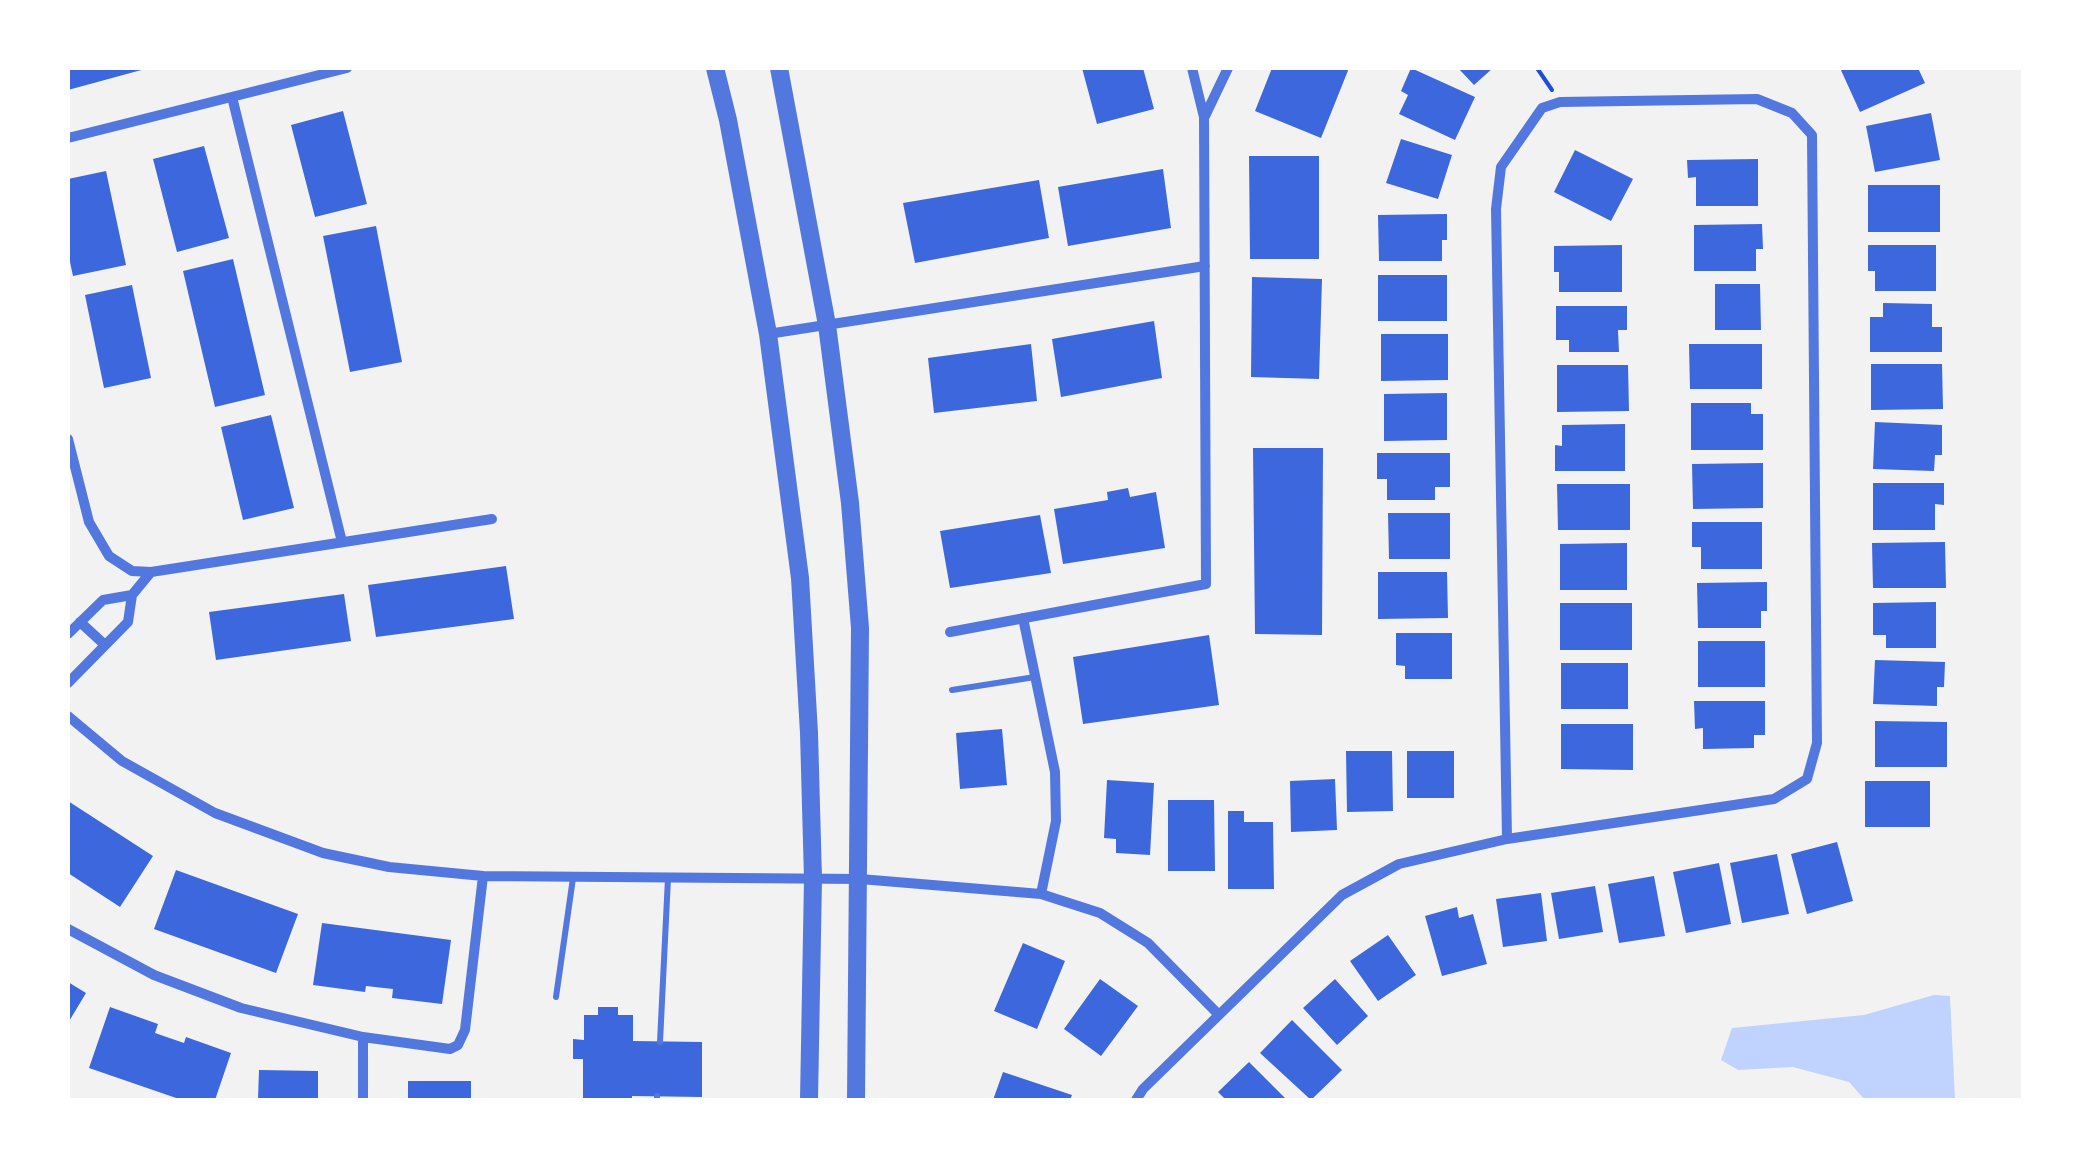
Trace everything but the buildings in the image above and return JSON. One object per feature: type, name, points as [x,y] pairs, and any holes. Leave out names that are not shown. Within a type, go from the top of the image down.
[{"type":"street","points":[[68,138],[347,68]]},
{"type":"street","points":[[714,68],[728,120],[768,334],[800,578],[813,878],[809,1100]]},
{"type":"street","points":[[779,68],[827,325],[850,503],[860,628],[856,1100]]},
{"type":"street","points":[[950,632],[1206,584],[1204,117],[1192,68]]},
{"type":"street","points":[[1204,117],[1228,68]]},
{"type":"street","points":[[232,97],[342,542]]},
{"type":"street","points":[[1136,1100],[1342,895],[1399,864],[1508,839],[1774,799],[1807,778],[1817,743],[1812,135],[1792,113],[1757,99],[1560,102],[1542,108],[1502,167],[1496,209],[1508,839]]},
{"type":"street","points":[[768,334],[1205,266]]},
{"type":"street","points":[[68,439],[90,522],[109,556],[132,570],[151,572],[492,519]]},
{"type":"street","points":[[68,683],[128,622],[132,594],[151,572]]},
{"type":"street","points":[[68,634],[104,600],[132,594]]},
{"type":"street","points":[[1023,618],[1056,772],[1056,820],[1042,894]]},
{"type":"street","points":[[80,622],[106,645]]},
{"type":"street","points":[[68,716],[110,752],[149,778],[216,814],[323,854],[389,867],[483,876],[860,879],[1042,894],[1100,913],[1148,943],[1220,1015]]},
{"type":"street","points":[[68,929],[194,992],[286,1021],[443,1050],[458,1045],[464,1030],[483,876]]},
{"type":"street","points":[[363,1037],[363,1100]]},
{"type":"lane","points":[[952,690],[1035,677]]},
{"type":"lane","points":[[556,997],[573,876]]},
{"type":"lane","points":[[660,1042],[668,877]]},
{"type":"path","points":[[1537,68],[1560,102]]},
{"type":"water","points":[[1934,995],[1950,996],[1955,1100],[1865,1100],[1849,1082],[1793,1067],[1738,1070],[1721,1060],[1732,1028],[1864,1015]]}]
